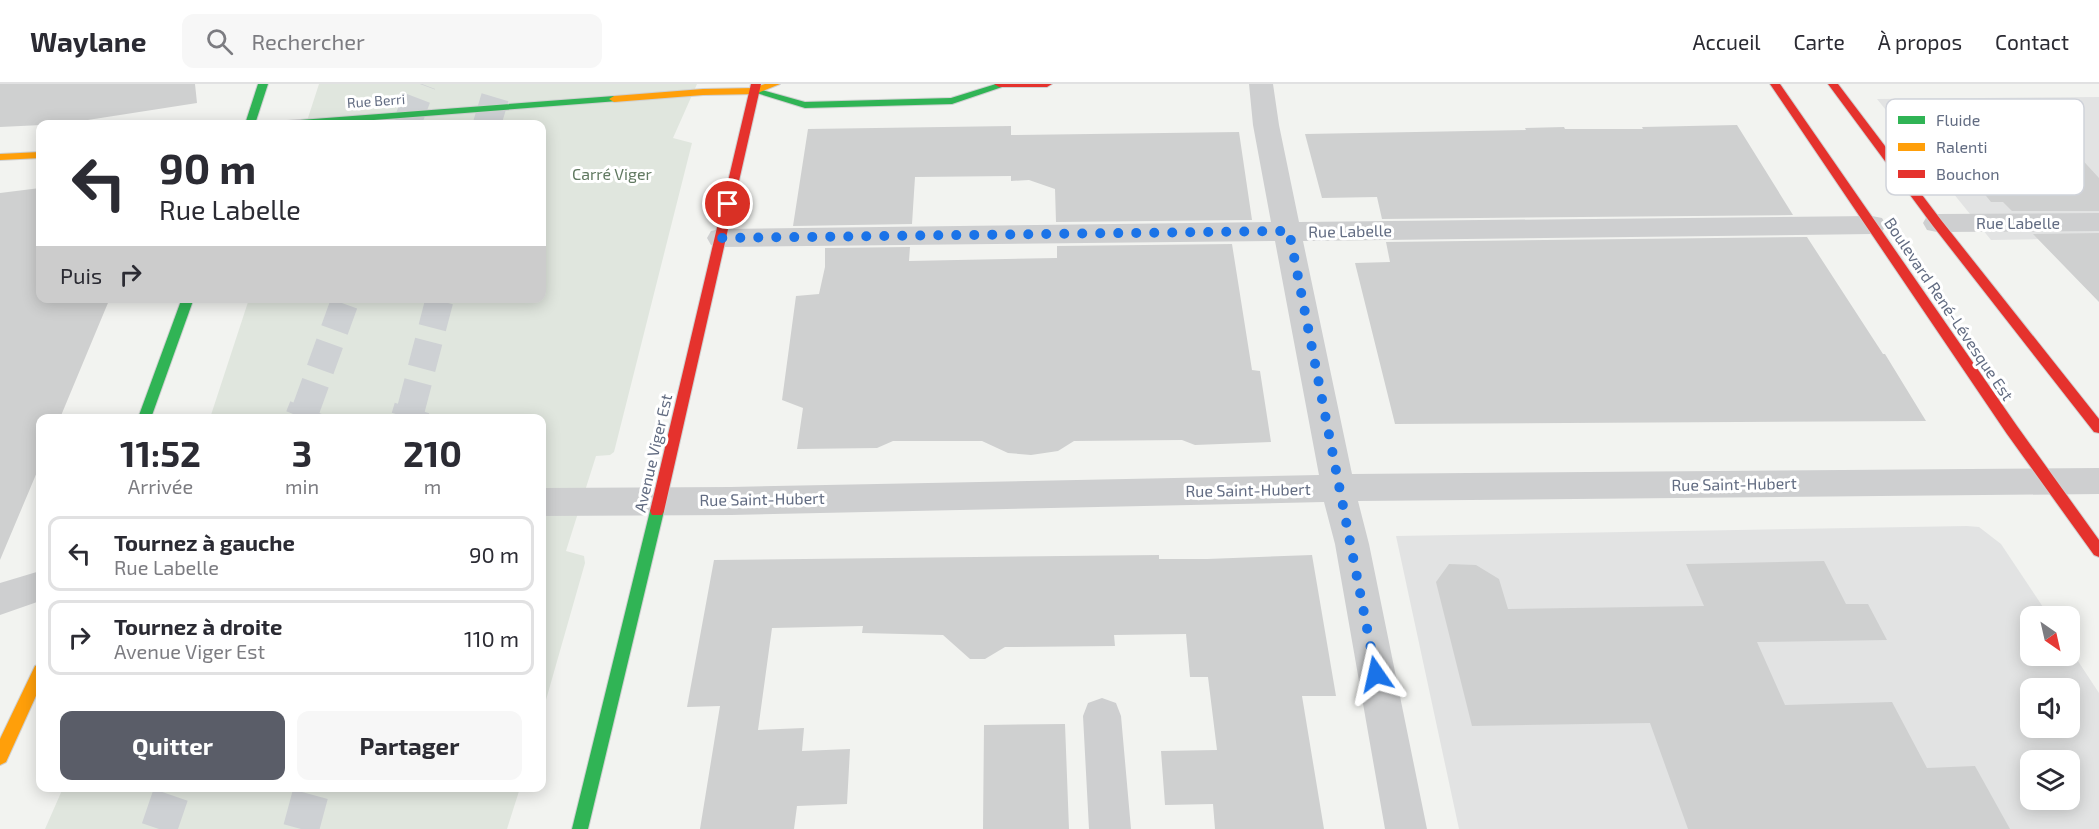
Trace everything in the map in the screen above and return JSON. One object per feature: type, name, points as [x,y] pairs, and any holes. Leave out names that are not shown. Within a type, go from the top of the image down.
[{"type":"main road","points":[[251,120],[263,84]]},
{"type":"main road","name":"Rue Berri","points":[[341,120],[703,93],[777,84]]},
{"type":"main road","name":"Rue Berri","points":[[756,87],[805,105],[952,101],[1001,84],[1047,84]]},
{"type":"main road","name":"Boulevard René-Lévesque Est","points":[[1775,84],[2012,430],[2099,551]]},
{"type":"main road","points":[[1833,84],[1886,155]]},
{"type":"main road","name":"Avenue Viger Est","points":[[580,829],[634,612],[756,87]]},
{"type":"main road","points":[[0,157],[36,155]]},
{"type":"main road","points":[[1915,195],[2099,428]]},
{"type":"main road","points":[[145,414],[186,303]]},
{"type":"main road","points":[[0,757],[36,680]]},
{"type":"street","points":[[1262,84],[1266,125],[1289,231],[1338,488],[1352,544],[1406,829]]},
{"type":"street","name":"Rue Labelle","points":[[1937,224],[2099,222]]},
{"type":"street","name":"Rue Labelle","points":[[721,238],[1872,225]]},
{"type":"street","name":"Rue Saint-Hubert","points":[[546,502],[1338,488],[2099,481]]},
{"type":"street","points":[[0,599],[36,587]]},
{"type":"street","points":[[1102,716],[1110,829]]},
{"type":"shaded area","points":[[2099,97],[2099,238],[1991,240],[1955,195],[2084,195],[2084,99],[1886,99],[1886,110],[1877,99]]},
{"type":"shaded area","points":[[1979,527],[2001,544],[2042,606],[2020,606],[2020,666],[2080,666],[2080,664],[2099,693],[2099,829],[1459,829],[1396,536]]},
{"type":"green space","name":"Carré Viger","points":[[319,84],[697,84],[673,138],[692,143],[614,452],[610,455],[596,456],[566,551],[584,556],[585,563],[546,700],[546,414],[211,414],[248,303],[546,303],[546,120],[307,120]]},
{"type":"green space","points":[[61,792],[519,792],[507,829],[45,829]]},
{"type":"building","points":[[0,84],[195,84],[197,103],[88,120],[36,120],[36,125],[0,127]]},
{"type":"building","points":[[1737,125],[1793,215],[1382,219],[1377,197],[1322,198],[1305,134],[1526,130],[1525,128],[1564,127],[1565,129],[1643,129],[1642,127]]},
{"type":"building","points":[[1011,126],[1011,135],[1239,132],[1252,220],[1056,222],[1055,189],[1029,180],[1011,181],[1011,176],[915,177],[912,224],[793,226],[808,129]]},
{"type":"building","points":[[2084,162],[2099,178],[2099,211],[2012,211],[2003,202],[1991,202],[1985,195],[2084,195]]},
{"type":"building","points":[[36,188],[36,303],[108,303],[62,414],[36,414],[36,474],[0,560],[0,193]]},
{"type":"building","points":[[2099,233],[2099,302],[2033,234]]},
{"type":"building","points":[[1807,237],[1885,354],[1926,421],[1395,424],[1355,263],[1390,262],[1386,242]]},
{"type":"building","points":[[1232,244],[1252,370],[1260,371],[1271,442],[1195,445],[1182,440],[1074,441],[1058,451],[1031,455],[1008,453],[982,441],[893,441],[877,448],[797,449],[803,408],[782,400],[796,296],[819,294],[825,267],[825,248],[910,247],[909,261],[1057,258],[1057,246]]},
{"type":"building","points":[[1159,555],[1159,559],[1207,559],[1312,555],[1336,696],[1302,696],[1324,829],[1215,829],[1213,804],[1165,805],[1161,751],[1217,750],[1208,677],[1190,677],[1186,634],[1114,635],[1115,646],[1005,647],[985,659],[970,659],[943,635],[862,633],[863,626],[772,628],[758,730],[804,728],[802,751],[850,749],[847,804],[797,806],[794,829],[700,829],[720,706],[687,707],[714,560]]},
{"type":"building","points":[[1824,561],[1846,604],[1868,604],[1887,640],[1757,642],[1785,705],[1892,702],[1927,768],[1975,766],[2010,829],[1688,829],[1650,723],[1472,726],[1436,582],[1449,564],[1476,565],[1499,579],[1508,609],[1704,606],[1686,564]]},
{"type":"building","points":[[1065,724],[1069,829],[983,829],[984,725]]},
{"type":"tunnel","points":[[408,120],[422,84]]},
{"type":"tunnel","points":[[488,120],[499,84]]},
{"type":"tunnel","points":[[306,409],[344,303]]},
{"type":"tunnel","points":[[411,409],[439,303]]},
{"type":"tunnel","points":[[305,414],[307,408]]},
{"type":"tunnel","points":[[410,414],[412,408]]},
{"type":"tunnel","points":[[159,829],[172,792]]},
{"type":"tunnel","points":[[301,829],[311,792]]},
{"type":"traffic: fast","points":[[251,120],[263,84]]},
{"type":"traffic: fast","points":[[755,91],[805,105],[952,101],[1003,85]]},
{"type":"traffic: fast","points":[[339,120],[614,99]]},
{"type":"traffic: fast","points":[[145,414],[186,303]]},
{"type":"traffic: fast","points":[[580,829],[657,511]]},
{"type":"traffic: slow","points":[[614,99],[703,92],[755,91],[775,84]]},
{"type":"traffic: slow","points":[[0,157],[36,155]]},
{"type":"traffic: slow","points":[[0,757],[36,680]]},
{"type":"traffic: jam","points":[[657,511],[756,84]]},
{"type":"traffic: jam","points":[[999,84],[1047,84]]},
{"type":"traffic: jam","points":[[1775,84],[2012,430],[2099,551]]},
{"type":"traffic: jam","points":[[1833,84],[1886,155]]},
{"type":"traffic: jam","points":[[1916,195],[2099,428]]},
{"type":"route","points":[[728,204],[721,238],[1289,231],[1376,674]]}]
